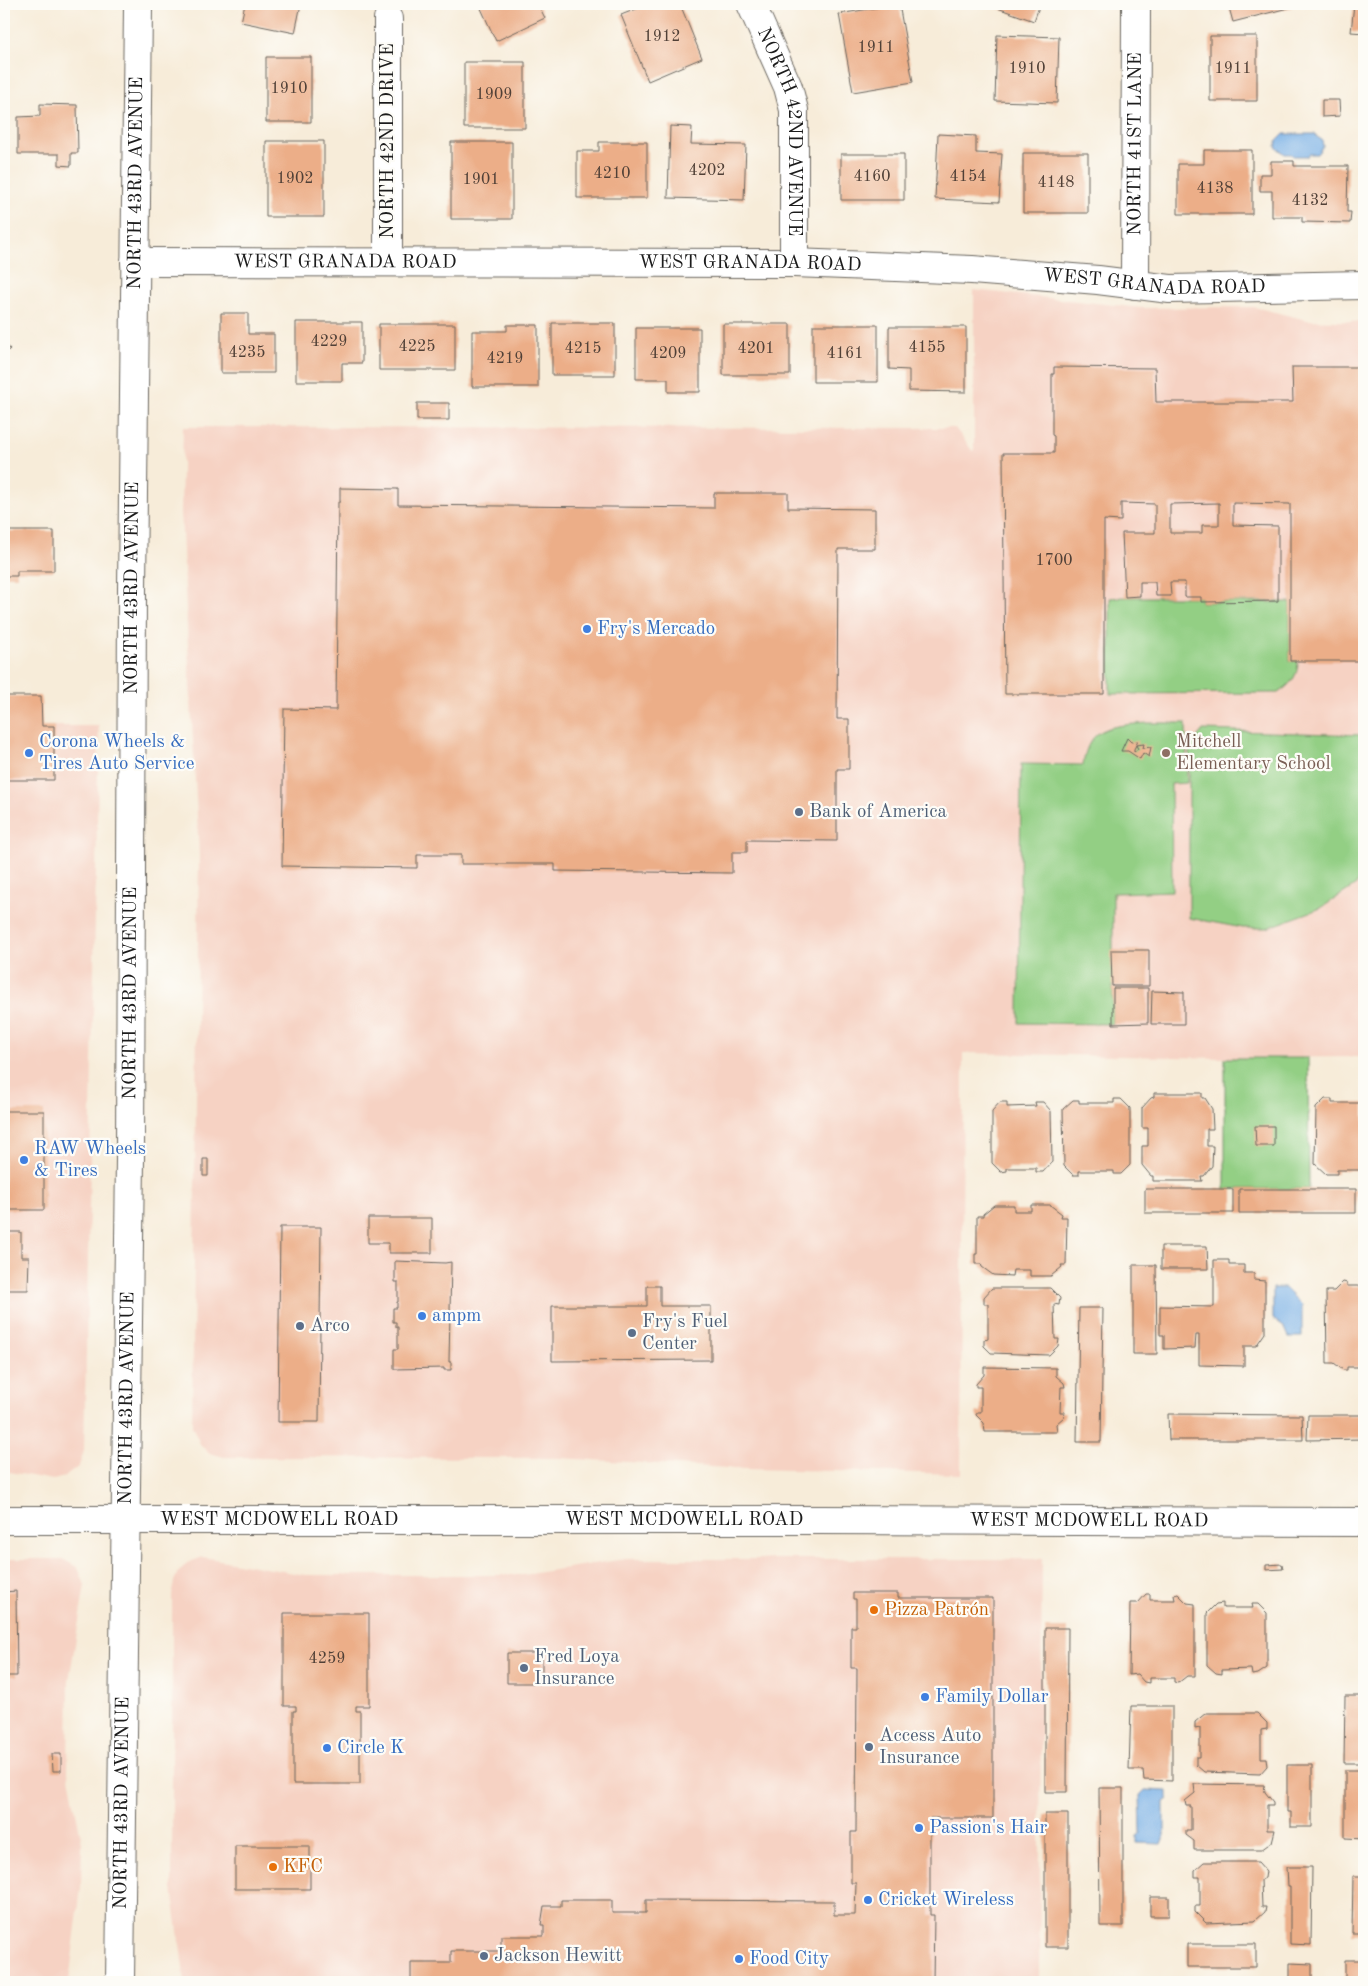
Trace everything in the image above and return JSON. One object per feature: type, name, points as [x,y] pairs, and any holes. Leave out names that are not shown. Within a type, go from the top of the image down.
[{"type":"main road","name":"NORTH 43RD AVENUE","points":[[120,1982],[127,1520],[132,600],[135,480],[138,4]]},
{"type":"main road","name":"NORTH 42ND AVENUE","points":[[751,4],[788,87],[794,110],[794,263]]},
{"type":"main road","name":"NORTH 41ST LANE","points":[[1135,285],[1136,4]]},
{"type":"main road","name":"NORTH 42ND DRIVE","points":[[388,19],[388,262]]},
{"type":"main road","name":"WEST GRANADA ROAD","points":[[135,262],[794,263],[972,270],[1170,289],[1364,285]]},
{"type":"main road","name":"WEST MCDOWELL ROAD","points":[[4,1520],[1364,1522]]},
{"type":"shaded area","points":[[974,290],[1142,308],[1254,307],[1307,320],[1364,322],[1364,1057],[1225,1058],[963,1053],[961,1474],[745,1469],[560,1458],[224,1457],[210,1453],[201,1446],[192,1426],[199,855],[181,512],[183,427],[955,428],[974,453]]},
{"type":"shaded area","points":[[4,726],[99,726],[84,1451],[79,1466],[65,1477],[53,1480],[4,1471]]},
{"type":"shaded area","points":[[203,1557],[305,1575],[523,1575],[625,1559],[1042,1559],[1039,1982],[185,1982],[172,1888],[172,1596],[174,1581],[178,1573],[187,1563]]},
{"type":"shaded area","points":[[4,1559],[63,1559],[78,1568],[85,1585],[69,1680],[68,1772],[82,1843],[81,1887],[69,1982],[4,1982]]},
{"type":"green space","points":[[1201,597],[1201,602],[1290,602],[1290,661],[1298,661],[1297,672],[1290,684],[1278,693],[1110,694],[1110,598]]},
{"type":"green space","points":[[1148,723],[1186,723],[1187,783],[1171,784],[1172,891],[1113,893],[1113,1024],[1019,1023],[1021,764],[1083,765],[1090,742],[1097,734],[1114,727]]},
{"type":"green space","points":[[1203,730],[1364,735],[1364,871],[1356,885],[1321,908],[1267,928],[1243,928],[1189,918],[1189,747]]},
{"type":"green space","points":[[1225,1058],[1308,1058],[1309,1189],[1225,1189]]},
{"type":"water","points":[[1284,134],[1316,134],[1322,140],[1323,146],[1317,154],[1309,154],[1308,156],[1285,154],[1276,147],[1277,141]]},
{"type":"water","points":[[1273,1288],[1285,1288],[1302,1305],[1302,1337],[1289,1337],[1285,1328],[1273,1319]]},
{"type":"water","points":[[1145,1790],[1168,1791],[1168,1799],[1164,1802],[1164,1839],[1162,1844],[1137,1843],[1137,1836],[1141,1833],[1140,1795]]},
{"type":"building","points":[[245,4],[301,4],[295,33],[241,22]]},
{"type":"building","points":[[479,4],[538,4],[545,18],[496,41]]},
{"type":"building","points":[[649,4],[680,4],[702,58],[648,81],[621,15]]},
{"type":"building","points":[[899,4],[913,82],[853,92],[839,14]]},
{"type":"building","points":[[986,4],[1040,4],[1034,21]]},
{"type":"building","points":[[1228,4],[1292,4],[1292,7],[1233,22]]},
{"type":"building","points":[[1354,4],[1364,4],[1364,33],[1351,32]]},
{"type":"building","points":[[997,35],[1059,37],[1057,103],[995,101]]},
{"type":"building","points":[[1210,36],[1257,36],[1257,101],[1210,101]]},
{"type":"building","points":[[266,57],[311,57],[311,122],[266,122]]},
{"type":"building","points":[[464,62],[525,62],[525,128],[464,128]]},
{"type":"building","points":[[1322,100],[1339,100],[1340,116],[1322,117]]},
{"type":"building","points":[[40,104],[77,105],[78,153],[71,153],[71,166],[59,165],[59,154],[18,154],[18,117],[40,116]]},
{"type":"building","points":[[670,126],[692,127],[691,144],[746,145],[744,200],[668,198]]},
{"type":"building","points":[[938,134],[976,136],[976,153],[1002,154],[999,202],[935,199]]},
{"type":"building","points":[[266,141],[324,141],[324,217],[266,217]]},
{"type":"building","points":[[451,142],[512,142],[512,219],[451,219]]},
{"type":"building","points":[[599,142],[647,142],[647,198],[577,198],[577,151],[599,151]]},
{"type":"building","points":[[1204,150],[1252,150],[1252,214],[1178,214],[1178,164],[1204,164]]},
{"type":"building","points":[[1023,153],[1088,153],[1088,213],[1023,213]]},
{"type":"building","points":[[841,154],[904,154],[904,200],[841,200]]},
{"type":"building","points":[[1271,161],[1294,161],[1294,166],[1348,166],[1347,212],[1351,212],[1350,223],[1302,222],[1302,217],[1272,217],[1272,191],[1260,191],[1260,174],[1271,174]]},
{"type":"building","points":[[1359,165],[1364,165],[1364,184],[1359,184]]},
{"type":"building","points":[[221,313],[248,313],[248,334],[274,334],[274,373],[221,373]]},
{"type":"building","points":[[296,322],[362,322],[362,363],[342,363],[342,381],[296,381]]},
{"type":"building","points":[[552,323],[615,323],[615,375],[552,375]]},
{"type":"building","points":[[379,324],[455,324],[455,370],[379,370]]},
{"type":"building","points":[[723,324],[790,324],[790,375],[723,375]]},
{"type":"building","points":[[507,325],[538,325],[538,387],[472,387],[472,331],[507,331]]},
{"type":"building","points":[[813,325],[878,325],[878,382],[813,382]]},
{"type":"building","points":[[889,327],[966,327],[966,392],[909,391],[909,370],[889,369]]},
{"type":"building","points":[[636,328],[700,328],[700,392],[668,392],[668,379],[636,379]]},
{"type":"building","points":[[4,342],[10,349],[4,354]]},
{"type":"building","points":[[1054,367],[1155,368],[1156,402],[1293,402],[1292,367],[1364,367],[1364,661],[1290,661],[1290,504],[1233,503],[1233,525],[1278,526],[1278,601],[1201,602],[1201,597],[1185,597],[1185,582],[1170,582],[1171,596],[1156,596],[1155,582],[1140,582],[1140,596],[1125,597],[1122,533],[1155,533],[1155,504],[1121,503],[1121,521],[1104,520],[1104,694],[1005,694],[1003,453],[1054,453],[1054,436],[1052,435],[1052,374],[1054,374]],"holes":[[[1219,503],[1219,525],[1202,525],[1202,533],[1170,533],[1170,504]]]},
{"type":"building","points":[[417,403],[449,403],[449,420],[417,420]]},
{"type":"building","name":"Fry's Mercado","points":[[340,488],[398,489],[398,505],[714,508],[714,493],[788,493],[788,508],[875,509],[875,549],[838,549],[837,719],[849,719],[849,769],[837,769],[837,841],[747,840],[747,852],[732,852],[732,873],[555,871],[555,864],[461,864],[461,855],[417,855],[417,868],[282,866],[284,709],[336,710],[338,502],[340,502]]},
{"type":"building","points":[[4,531],[54,531],[54,571],[17,571],[17,576],[4,576]]},
{"type":"building","points":[[4,606],[7,606],[6,666],[4,666]]},
{"type":"building","name":"Corona Wheels & Tires Auto Service","points":[[4,696],[41,696],[42,726],[54,726],[54,780],[4,780]]},
{"type":"building","points":[[1127,738],[1131,742],[1138,741],[1136,745],[1144,744],[1143,748],[1151,747],[1149,757],[1143,753],[1140,759],[1128,751],[1121,751]]},
{"type":"building","points":[[1111,950],[1149,950],[1149,986],[1112,986]]},
{"type":"building","points":[[1113,988],[1148,988],[1148,1023],[1113,1024]]},
{"type":"building","points":[[1152,991],[1184,992],[1184,1024],[1151,1024]]},
{"type":"building","points":[[1154,1093],[1202,1093],[1202,1098],[1205,1098],[1212,1109],[1213,1129],[1207,1129],[1207,1146],[1213,1146],[1212,1166],[1204,1176],[1201,1176],[1202,1181],[1153,1181],[1153,1176],[1142,1165],[1142,1146],[1148,1146],[1148,1128],[1142,1128],[1142,1108],[1154,1097]]},
{"type":"building","points":[[1114,1099],[1121,1099],[1130,1108],[1130,1165],[1121,1174],[1114,1174],[1114,1171],[1079,1171],[1079,1175],[1073,1175],[1064,1166],[1063,1109],[1073,1100],[1079,1100],[1079,1103],[1114,1103]]},
{"type":"building","points":[[1325,1099],[1332,1099],[1332,1103],[1364,1103],[1364,1170],[1337,1170],[1337,1174],[1326,1174],[1315,1164],[1316,1108]]},
{"type":"building","points":[[1000,1102],[1007,1102],[1007,1107],[1036,1106],[1035,1102],[1043,1102],[1051,1111],[1052,1162],[1043,1172],[1036,1172],[1036,1168],[1007,1168],[1007,1171],[1001,1172],[992,1163],[992,1111]]},
{"type":"building","name":"RAW Wheels & Tires","points":[[4,1111],[44,1111],[44,1210],[4,1210]]},
{"type":"building","points":[[1255,1126],[1274,1126],[1274,1146],[1256,1146]]},
{"type":"building","points":[[203,1159],[208,1159],[208,1176],[203,1176]]},
{"type":"building","points":[[1145,1189],[1233,1189],[1233,1213],[1145,1213]]},
{"type":"building","points":[[1239,1189],[1356,1189],[1356,1213],[1239,1213]]},
{"type":"building","points":[[994,1205],[1014,1205],[1014,1211],[1031,1211],[1031,1205],[1050,1205],[1062,1214],[1061,1217],[1067,1217],[1066,1265],[1061,1265],[1062,1267],[1051,1276],[1030,1276],[1030,1270],[1013,1270],[1012,1276],[993,1275],[982,1267],[981,1264],[975,1264],[975,1254],[977,1254],[977,1216],[983,1216]]},
{"type":"building","points":[[368,1218],[432,1218],[432,1253],[389,1253],[389,1243],[368,1243]]},
{"type":"building","name":"Arco","points":[[280,1227],[321,1227],[319,1422],[278,1422]]},
{"type":"building","points":[[4,1232],[21,1232],[21,1257],[29,1257],[28,1290],[4,1290]]},
{"type":"building","points":[[1161,1246],[1207,1246],[1208,1269],[1161,1269]]},
{"type":"building","points":[[1214,1260],[1229,1260],[1229,1265],[1244,1265],[1244,1273],[1254,1273],[1254,1280],[1265,1281],[1265,1333],[1256,1346],[1244,1346],[1244,1366],[1199,1365],[1199,1335],[1196,1335],[1195,1348],[1164,1349],[1164,1335],[1160,1335],[1160,1306],[1214,1307]]},
{"type":"building","name":"ampm","points":[[395,1261],[451,1262],[449,1362],[451,1362],[451,1370],[444,1370],[444,1368],[394,1369],[394,1349],[398,1349],[398,1327],[396,1327],[396,1322],[393,1322],[393,1308],[397,1308],[398,1302],[398,1282],[395,1282]]},
{"type":"building","points":[[1133,1265],[1156,1265],[1157,1354],[1133,1354]]},
{"type":"building","points":[[1343,1282],[1347,1283],[1347,1286],[1364,1286],[1364,1367],[1347,1367],[1347,1370],[1343,1370],[1334,1363],[1327,1363],[1326,1291],[1334,1291]]},
{"type":"building","name":"Fry's Fuel Center","points":[[647,1286],[660,1286],[660,1306],[711,1306],[711,1360],[552,1361],[552,1306],[647,1306]]},
{"type":"building","points":[[992,1288],[1050,1288],[1060,1298],[1059,1305],[1054,1304],[1055,1339],[1059,1339],[1058,1346],[1049,1355],[991,1353],[984,1346],[984,1340],[988,1339],[988,1304],[984,1304],[984,1297]]},
{"type":"building","points":[[1079,1308],[1103,1308],[1101,1442],[1077,1442]]},
{"type":"building","points":[[984,1367],[1056,1368],[1056,1376],[1064,1383],[1065,1387],[1061,1387],[1060,1412],[1065,1412],[1064,1417],[1056,1424],[1057,1432],[985,1432],[984,1423],[976,1415],[977,1412],[981,1412],[981,1387],[976,1387],[976,1384],[984,1375]]},
{"type":"building","points":[[1168,1414],[1302,1415],[1303,1440],[1169,1440]]},
{"type":"building","points":[[1308,1415],[1364,1415],[1364,1439],[1307,1440]]},
{"type":"building","points":[[1282,1564],[1283,1569],[1266,1570],[1266,1565]]},
{"type":"building","points":[[16,1591],[17,1676],[4,1676],[4,1592]]},
{"type":"building","points":[[853,1593],[898,1593],[898,1598],[993,1598],[993,1818],[930,1818],[930,1915],[934,1915],[933,1982],[411,1982],[411,1963],[451,1963],[451,1951],[501,1951],[501,1936],[544,1936],[544,1925],[541,1925],[544,1906],[561,1906],[561,1900],[612,1900],[612,1913],[646,1913],[646,1900],[834,1901],[834,1915],[855,1915],[856,1883],[851,1883],[851,1832],[856,1832],[857,1668],[851,1668],[851,1627],[856,1627],[856,1599],[853,1599]]},
{"type":"building","points":[[1146,1594],[1150,1594],[1150,1600],[1175,1600],[1174,1595],[1178,1594],[1187,1603],[1195,1604],[1195,1676],[1187,1676],[1178,1683],[1174,1682],[1174,1678],[1149,1678],[1149,1683],[1144,1682],[1137,1674],[1129,1675],[1130,1603],[1138,1603]]},
{"type":"building","points":[[1223,1603],[1223,1608],[1253,1608],[1252,1604],[1258,1604],[1267,1613],[1267,1668],[1258,1674],[1252,1675],[1251,1669],[1222,1670],[1222,1674],[1216,1673],[1207,1665],[1207,1613],[1216,1604]]},
{"type":"building","name":"Circle K","points":[[284,1613],[369,1613],[369,1706],[356,1706],[356,1711],[360,1711],[360,1784],[293,1784],[293,1711],[296,1711],[296,1706],[284,1706]]},
{"type":"building","points":[[1045,1628],[1068,1628],[1067,1792],[1045,1792]]},
{"type":"building","name":"Fred Loya Insurance","points":[[507,1653],[542,1653],[542,1683],[507,1683]]},
{"type":"building","points":[[1345,1696],[1364,1696],[1364,1763],[1344,1763]]},
{"type":"building","points":[[1131,1706],[1172,1706],[1172,1781],[1144,1780],[1143,1770],[1129,1770]]},
{"type":"building","points":[[1206,1713],[1257,1713],[1267,1723],[1267,1729],[1261,1730],[1261,1758],[1266,1758],[1267,1766],[1260,1774],[1204,1772],[1196,1765],[1196,1757],[1200,1757],[1200,1728],[1195,1729],[1195,1722]]},
{"type":"building","points":[[52,1754],[61,1754],[61,1771],[53,1771]]},
{"type":"building","points":[[1287,1765],[1312,1765],[1312,1827],[1291,1827],[1291,1812],[1287,1812]]},
{"type":"building","points":[[1345,1770],[1364,1770],[1364,1839],[1345,1838]]},
{"type":"building","points":[[1194,1784],[1264,1785],[1265,1792],[1273,1802],[1273,1805],[1267,1805],[1267,1830],[1275,1830],[1272,1842],[1261,1850],[1194,1850],[1194,1841],[1186,1835],[1186,1830],[1191,1830],[1191,1806],[1186,1806],[1185,1801],[1195,1793]]},
{"type":"building","points":[[1099,1788],[1123,1788],[1123,1926],[1100,1926]]},
{"type":"building","points":[[1045,1814],[1068,1814],[1068,1947],[1045,1947]]},
{"type":"building","name":"KFC","points":[[235,1846],[310,1846],[310,1889],[235,1889]]},
{"type":"building","points":[[1204,1862],[1258,1862],[1266,1871],[1265,1878],[1261,1880],[1262,1907],[1266,1907],[1265,1912],[1255,1921],[1206,1923],[1195,1912],[1195,1906],[1200,1906],[1200,1877],[1195,1877],[1195,1870]]},
{"type":"building","points":[[1287,1867],[1312,1867],[1311,1945],[1290,1944],[1290,1886],[1288,1886]]},
{"type":"building","points":[[1353,1876],[1364,1876],[1364,1933],[1352,1933]]},
{"type":"building","points":[[1150,1897],[1169,1897],[1169,1916],[1150,1916]]},
{"type":"building","points":[[1187,1944],[1256,1944],[1256,1967],[1187,1967]]},
{"type":"building","points":[[1345,1960],[1364,1960],[1364,1982],[1345,1982]]},
{"type":"building","points":[[1290,1963],[1312,1964],[1312,1982],[1290,1982]]},
{"type":"place","name":"Fry's Mercado","points":[[587,629]]},
{"type":"place","name":"Corona Wheels & Tires Auto Service","points":[[29,753]]},
{"type":"place","name":"Mitchell Elementary School","points":[[1166,753]]},
{"type":"place","name":"Bank of America","points":[[799,812]]},
{"type":"place","name":"RAW Wheels & Tires","points":[[24,1160]]},
{"type":"place","name":"ampm","points":[[422,1316]]},
{"type":"place","name":"Arco","points":[[300,1326]]},
{"type":"place","name":"Fry's Fuel Center","points":[[632,1333]]},
{"type":"place","name":"Pizza Patrón","points":[[874,1610]]},
{"type":"place","name":"Fred Loya Insurance","points":[[524,1668]]},
{"type":"place","name":"Family Dollar","points":[[925,1697]]},
{"type":"place","name":"Access Auto Insurance","points":[[869,1747]]},
{"type":"place","name":"Circle K","points":[[327,1748]]},
{"type":"place","name":"Passion's Hair","points":[[919,1828]]},
{"type":"place","name":"KFC","points":[[273,1867]]},
{"type":"place","name":"Cricket Wireless","points":[[868,1900]]},
{"type":"place","name":"Jackson Hewitt","points":[[484,1956]]},
{"type":"place","name":"Food City","points":[[739,1959]]}]
